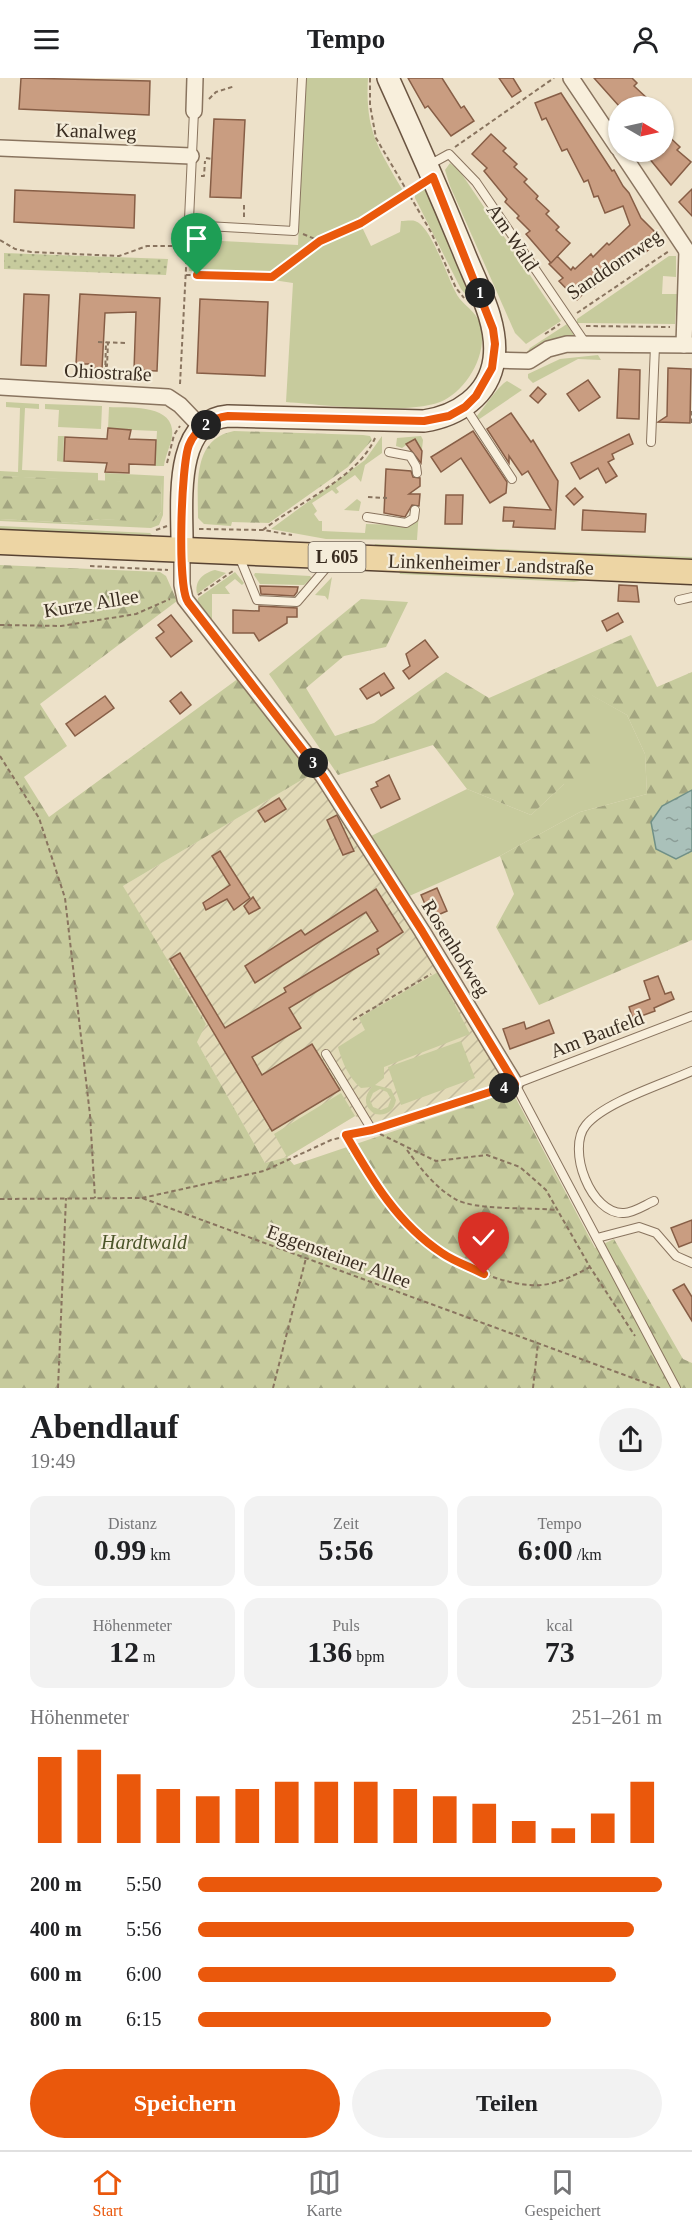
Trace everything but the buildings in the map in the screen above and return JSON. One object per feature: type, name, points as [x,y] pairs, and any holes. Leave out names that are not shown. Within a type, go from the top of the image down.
[{"type":"main road","points":[[182,550],[185,460],[189,444],[211,421],[228,416],[424,421],[449,416],[465,407],[485,384],[494,360],[495,344],[488,311],[430,171],[388,78]]},
{"type":"main road","name":"L 605","points":[[0,542],[182,550]]},
{"type":"main road","name":"Linkenheimer Landstraße","points":[[182,550],[237,561],[334,557],[692,572]]},
{"type":"street","points":[[194,110],[195,78]]},
{"type":"street","points":[[571,78],[608,133]]},
{"type":"street","name":"Kanalweg","points":[[0,148],[197,157]]},
{"type":"street","points":[[628,162],[687,248]]},
{"type":"street","name":"Sanddornweg","points":[[687,248],[685,328],[688,345]]},
{"type":"street","points":[[494,360],[529,361],[548,350],[567,344],[688,345]]},
{"type":"street","name":"Ohiostraße","points":[[0,387],[168,397],[180,405],[202,428]]},
{"type":"street","points":[[182,550],[186,597]]},
{"type":"street","name":"Rosenhofweg","points":[[186,597],[323,776],[444,966],[515,1084]]},
{"type":"lane","points":[[188,225],[294,231],[302,78]]},
{"type":"lane","points":[[187,244],[197,157],[194,110]]},
{"type":"lane","points":[[430,171],[449,154]]},
{"type":"lane","name":"Am Wald","points":[[449,154],[476,182],[585,344]]},
{"type":"lane","points":[[651,442],[655,346]]},
{"type":"lane","points":[[465,407],[512,479]]},
{"type":"lane","points":[[389,452],[410,456],[417,473]]},
{"type":"lane","points":[[367,518],[406,523],[414,518],[415,510]]},
{"type":"lane","points":[[237,561],[257,600],[297,602],[334,557]]},
{"type":"lane","points":[[679,600],[692,597]]},
{"type":"lane","name":"Am Baufeld","points":[[515,1084],[692,1016]]},
{"type":"lane","points":[[326,1054],[372,1130]]},
{"type":"lane","points":[[654,1201],[625,1214],[613,1212],[602,1204],[584,1178],[578,1151],[584,1128],[598,1112],[692,1071]]},
{"type":"lane","name":"Rosenhofweg","points":[[515,1084],[676,1388]]},
{"type":"lane","points":[[597,1238],[639,1227],[656,1233],[676,1256],[692,1263]]},
{"type":"path","points":[[370,78],[370,113],[376,138],[431,232],[456,288],[468,303]]},
{"type":"path","points":[[449,154],[456,146],[554,78]]},
{"type":"path","points":[[194,110],[204,105],[216,92],[235,86]]},
{"type":"path","points":[[197,157],[212,159]]},
{"type":"path","points":[[186,275],[272,277],[320,241],[361,223],[407,192],[430,171]]},
{"type":"path","points":[[294,231],[320,241]]},
{"type":"path","points":[[0,240],[15,249],[31,252],[119,256],[147,246],[187,244],[180,384]]},
{"type":"path","name":"Sanddornweg","points":[[571,322],[687,248]]},
{"type":"path","points":[[571,322],[685,328]]},
{"type":"path","points":[[98,342],[127,343]]},
{"type":"path","points":[[104,392],[107,342]]},
{"type":"path","points":[[692,411],[692,423]]},
{"type":"path","points":[[211,528],[263,530],[352,468],[370,449],[376,433]]},
{"type":"path","points":[[368,497],[387,498]]},
{"type":"path","points":[[197,523],[198,529]]},
{"type":"path","name":"Kurze Allee","points":[[0,625],[61,626],[136,614],[186,597],[237,561]]},
{"type":"path","points":[[0,756],[39,818],[65,898],[90,1114],[95,1198]]},
{"type":"path","points":[[353,1020],[444,966]]},
{"type":"path","points":[[142,1198],[264,1171],[346,1135],[372,1130],[515,1084]]},
{"type":"path","points":[[372,1130],[405,1148],[436,1161],[487,1155],[520,1167],[546,1190],[590,1267],[638,1340]]},
{"type":"path","points":[[346,1135],[375,1186],[404,1222],[443,1254],[484,1274],[530,1285],[565,1280],[590,1267]]},
{"type":"path","points":[[405,1148],[425,1174],[456,1200],[492,1207],[558,1210]]},
{"type":"path","name":"Eggensteiner Allee","points":[[0,1198],[142,1198],[660,1388]]},
{"type":"path","points":[[58,1388],[66,1198]]},
{"type":"path","points":[[273,1388],[306,1258]]},
{"type":"path","points":[[533,1388],[538,1343]]},
{"type":"shaded area","points":[[315,772],[506,1082],[372,1123],[355,1116],[287,1157],[265,1163],[197,1042],[123,886]]},
{"type":"green space","points":[[305,78],[368,78],[369,111],[374,136],[402,189],[400,194],[356,223],[315,241],[282,268],[265,275],[189,271],[191,238],[203,231],[203,240],[298,245]]},
{"type":"green space","points":[[450,163],[459,170],[561,321],[526,344],[515,333],[450,186],[445,170]]},
{"type":"green space","points":[[426,184],[478,309],[461,289],[415,198],[415,192]]},
{"type":"green space","points":[[401,221],[415,221],[427,232],[457,295],[478,319],[482,330],[480,355],[468,379],[450,396],[440,402],[425,406],[386,409],[286,402],[293,283],[273,280],[321,245],[362,227],[371,246],[400,232]]},
{"type":"green space","points":[[4,253],[168,259],[166,275],[4,269]]},
{"type":"green space","points":[[669,256],[676,256],[676,277],[663,276],[662,294],[677,294],[675,324],[577,323],[577,319]]},
{"type":"green space","points":[[567,324],[575,337],[526,354],[530,348]]},
{"type":"green space","points":[[598,355],[601,360],[578,359],[533,383],[528,378],[528,374],[560,359]]},
{"type":"green space","points":[[507,381],[522,390],[478,420],[476,417],[495,392]]},
{"type":"green space","points":[[6,402],[39,404],[39,409],[25,408],[22,470],[98,473],[98,481],[0,476],[0,471],[18,472],[20,408],[6,407]]},
{"type":"green space","points":[[45,404],[102,406],[101,429],[58,427],[59,410],[45,409]]},
{"type":"green space","points":[[109,407],[155,411],[169,421],[172,429],[171,443],[164,466],[155,466],[157,431],[108,429]]},
{"type":"green space","points":[[234,431],[363,435],[370,436],[372,440],[348,467],[269,523],[232,522],[231,526],[204,524],[198,518],[200,465],[211,443],[220,436]]},
{"type":"green space","points":[[58,436],[64,436],[63,462],[57,461]]},
{"type":"green space","points":[[382,436],[382,453],[365,465],[361,482],[355,475],[336,488],[339,492],[336,494],[332,490],[312,503],[317,511],[314,514],[319,521],[322,521],[322,531],[365,533],[366,524],[404,525],[419,510],[417,540],[326,539],[271,529],[365,460]]},
{"type":"green space","points":[[421,436],[423,440],[421,458],[415,439],[402,448],[396,446],[397,438]]},
{"type":"green space","points":[[105,473],[164,476],[163,515],[159,525],[151,528],[0,521],[0,519],[72,523],[100,519],[154,521],[161,512],[162,484],[105,481]]},
{"type":"green space","points":[[0,476],[162,483],[161,512],[154,521],[147,522],[100,519],[72,523],[0,519]]},
{"type":"green space","points":[[357,499],[361,502],[359,511],[344,510]]},
{"type":"green space","points":[[0,526],[150,533],[152,535],[0,530]]},
{"type":"green space","points":[[375,544],[692,557],[692,560],[374,546]]},
{"type":"green space","name":"Hardtwald","points":[[0,565],[160,572],[166,576],[177,601],[40,704],[67,746],[24,777],[49,817],[239,678],[315,772],[123,886],[206,1024],[197,1042],[265,1163],[287,1157],[294,1165],[512,1091],[595,1248],[614,1239],[683,1359],[692,1363],[692,1388],[0,1388]]},
{"type":"green space","points":[[215,570],[226,573],[197,594],[196,589],[200,578]]},
{"type":"green space","points":[[399,571],[586,580],[574,582],[400,574]]},
{"type":"green space","points":[[235,572],[244,583],[242,585],[235,579],[225,587],[230,594],[212,594],[212,624],[197,605],[198,598]]},
{"type":"green space","points":[[255,573],[310,576],[312,578],[304,585],[260,584]]},
{"type":"green space","points":[[332,577],[328,600],[325,596],[315,595]]},
{"type":"green space","points":[[361,599],[408,602],[386,647],[344,656],[306,688],[335,736],[374,723],[446,672],[489,698],[631,635],[657,687],[692,672],[692,790],[662,806],[676,859],[692,851],[692,940],[539,1005],[496,927],[514,894],[500,856],[580,812],[647,794],[645,754],[627,715],[591,695],[592,776],[564,784],[531,815],[467,789],[433,745],[338,775],[269,674]]},
{"type":"green space","points":[[590,694],[627,715],[645,754],[647,794],[580,812],[500,856],[407,897],[369,837],[467,789],[531,815],[564,784]]},
{"type":"green space","points":[[438,972],[470,1034],[384,1067],[384,1078],[375,1085],[391,1089],[396,1100],[389,1112],[375,1114],[366,1102],[367,1094],[372,1087],[361,1088],[353,1079],[338,1047],[365,1030],[359,1018]],"holes":[[[380,1089],[387,1092],[391,1099],[388,1107],[381,1110],[373,1107],[370,1100],[373,1093]]]},
{"type":"green space","points":[[461,1041],[475,1078],[401,1105],[388,1067]]},
{"type":"green space","points":[[341,1093],[355,1116],[287,1157],[274,1134]]},
{"type":"water","points":[[692,790],[692,851],[676,859],[656,849],[651,822],[662,806]]},
{"type":"route","points":[[197,275],[272,277],[320,241],[361,223],[433,177],[488,311],[495,344],[490,376],[465,407],[449,416],[410,422],[228,416],[211,421],[202,428],[189,444],[184,467],[181,578],[185,599],[323,776],[422,931],[515,1084],[372,1130],[346,1135],[375,1186],[404,1222],[443,1254],[484,1274]]}]
